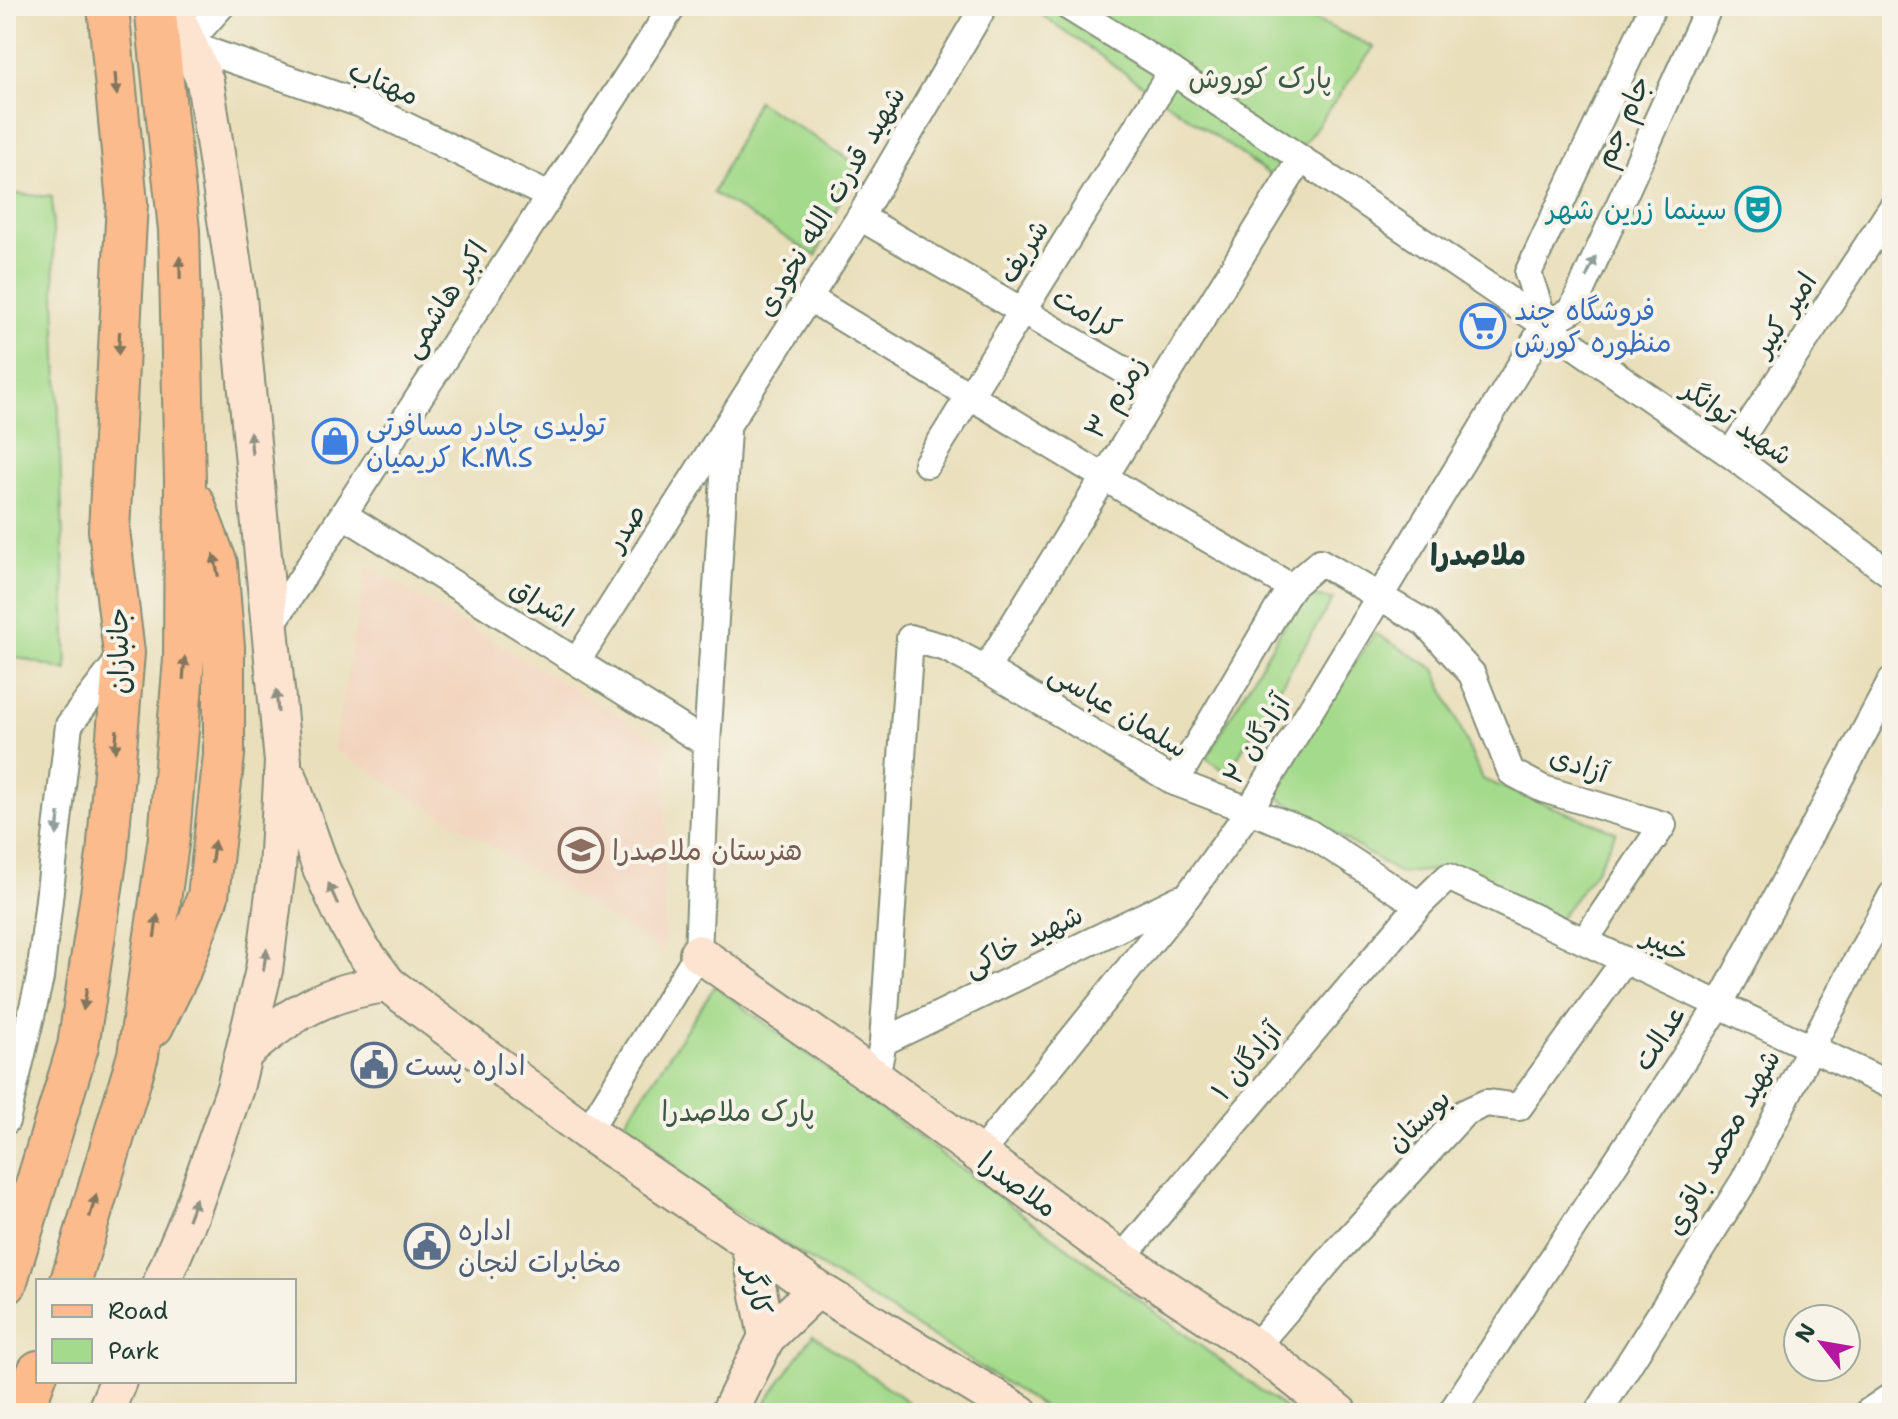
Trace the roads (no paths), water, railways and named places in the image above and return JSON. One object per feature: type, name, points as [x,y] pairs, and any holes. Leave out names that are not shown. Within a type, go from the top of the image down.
[{"type":"main road","name":"جانبازان","points":[[18,1281],[78,1046],[107,855],[124,653],[109,530],[127,203],[108,6]]},
{"type":"main road","points":[[72,1279],[138,1055],[180,971],[208,896],[224,755],[224,647],[217,564],[185,480],[179,230],[155,6]]},
{"type":"main road","points":[[22,1413],[36,1376]]},
{"type":"street","points":[[163,1279],[190,1216],[235,1088],[264,970],[277,870],[283,762],[238,298],[205,81],[171,6]]},
{"type":"street","points":[[187,44],[221,6]]},
{"type":"street","name":"اکبر هاشمی","points":[[270,627],[673,6]]},
{"type":"street","name":"شهید قدرت الله نخودی","points":[[728,427],[860,217],[984,6]]},
{"type":"street","name":"شهید توانگر","points":[[1067,6],[1172,71],[1545,325],[1730,454],[1892,575]]},
{"type":"street","name":"جام جم","points":[[1653,6],[1528,273],[1545,325],[1572,310],[1709,6]]},
{"type":"street","name":"مهتاب","points":[[187,44],[361,104],[549,196]]},
{"type":"street","name":"شریف","points":[[927,464],[1172,71]]},
{"type":"street","name":"زمزم ۳","points":[[986,669],[1300,160]]},
{"type":"street","name":"امیر کبیر","points":[[1730,454],[1892,208]]},
{"type":"street","name":"کرامت","points":[[860,217],[1158,390]]},
{"type":"street","points":[[809,298],[1291,587]]},
{"type":"street","name":"آزادگان ۲","points":[[978,1156],[1189,894],[1249,811],[1545,325]]},
{"type":"street","points":[[587,1132],[698,953],[707,744],[728,427]]},
{"type":"street","name":"صدر","points":[[577,661],[728,427]]},
{"type":"street","name":"اشراق","points":[[344,515],[707,744]]},
{"type":"street","points":[[1175,782],[1291,587],[1320,562],[1380,599]]},
{"type":"street","name":"آزادی","points":[[1380,599],[1425,623],[1472,674],[1511,772],[1543,789],[1663,825],[1585,940]]},
{"type":"street","name":"سلمان عباسی","points":[[883,1042],[910,638],[946,648],[986,669],[1175,782],[1309,833],[1419,905]]},
{"type":"street","points":[[6,1121],[40,978],[69,725],[124,653]]},
{"type":"street","name":"عدالت","points":[[1451,1413],[1719,1005],[1892,680]]},
{"type":"street","points":[[283,762],[321,868],[344,918],[361,948],[388,984],[587,1132],[817,1289],[1020,1413]]},
{"type":"street","name":"خیبر","points":[[1419,905],[1448,877],[1892,1086]]},
{"type":"street","name":"شهید خاکی","points":[[883,1042],[1189,894]]},
{"type":"street","name":"شهید محمد باقری","points":[[1598,1413],[1744,1181],[1892,895]]},
{"type":"street","name":"آزادگان ۱","points":[[1121,1259],[1419,905]]},
{"type":"street","name":"ملاصدرا","points":[[698,953],[876,1078],[1121,1259],[1255,1347],[1339,1413]]},
{"type":"street","name":"بوستان","points":[[1255,1347],[1339,1249],[1464,1113],[1486,1103],[1519,1107],[1625,960]]},
{"type":"street","points":[[244,1053],[274,1027],[331,995],[388,984]]},
{"type":"street","points":[[876,1078],[883,1042]]},
{"type":"street","name":"کارگر","points":[[749,1242],[767,1337]]},
{"type":"street","name":"کارگر","points":[[729,1413],[767,1337],[817,1289]]},
{"type":"street","points":[[105,1413],[117,1383]]},
{"type":"street","points":[[1867,1413],[1892,1396]]},
{"type":"place","name":"سینما زرین شهر","points":[[1758,209]]},
{"type":"place","name":"فروشگاه چند منظوره کورش","points":[[1483,326]]},
{"type":"place","name":"تولیدی چادر مسافرتی کریمیان K.M.S","points":[[335,441]]},
{"type":"place","name":"هنرستان ملاصدرا","points":[[581,850]]},
{"type":"place","name":"اداره پست","points":[[374,1065]]},
{"type":"place","name":"اداره مخابرات لنجان","points":[[427,1246]]},
{"type":"district","name":"ملاصدرا","points":[[1478,554]]},
{"type":"park label","name":"پارک کوروش","points":[[1260,78]]},
{"type":"park label","name":"پارک ملاصدرا","points":[[738,1111]]}]
